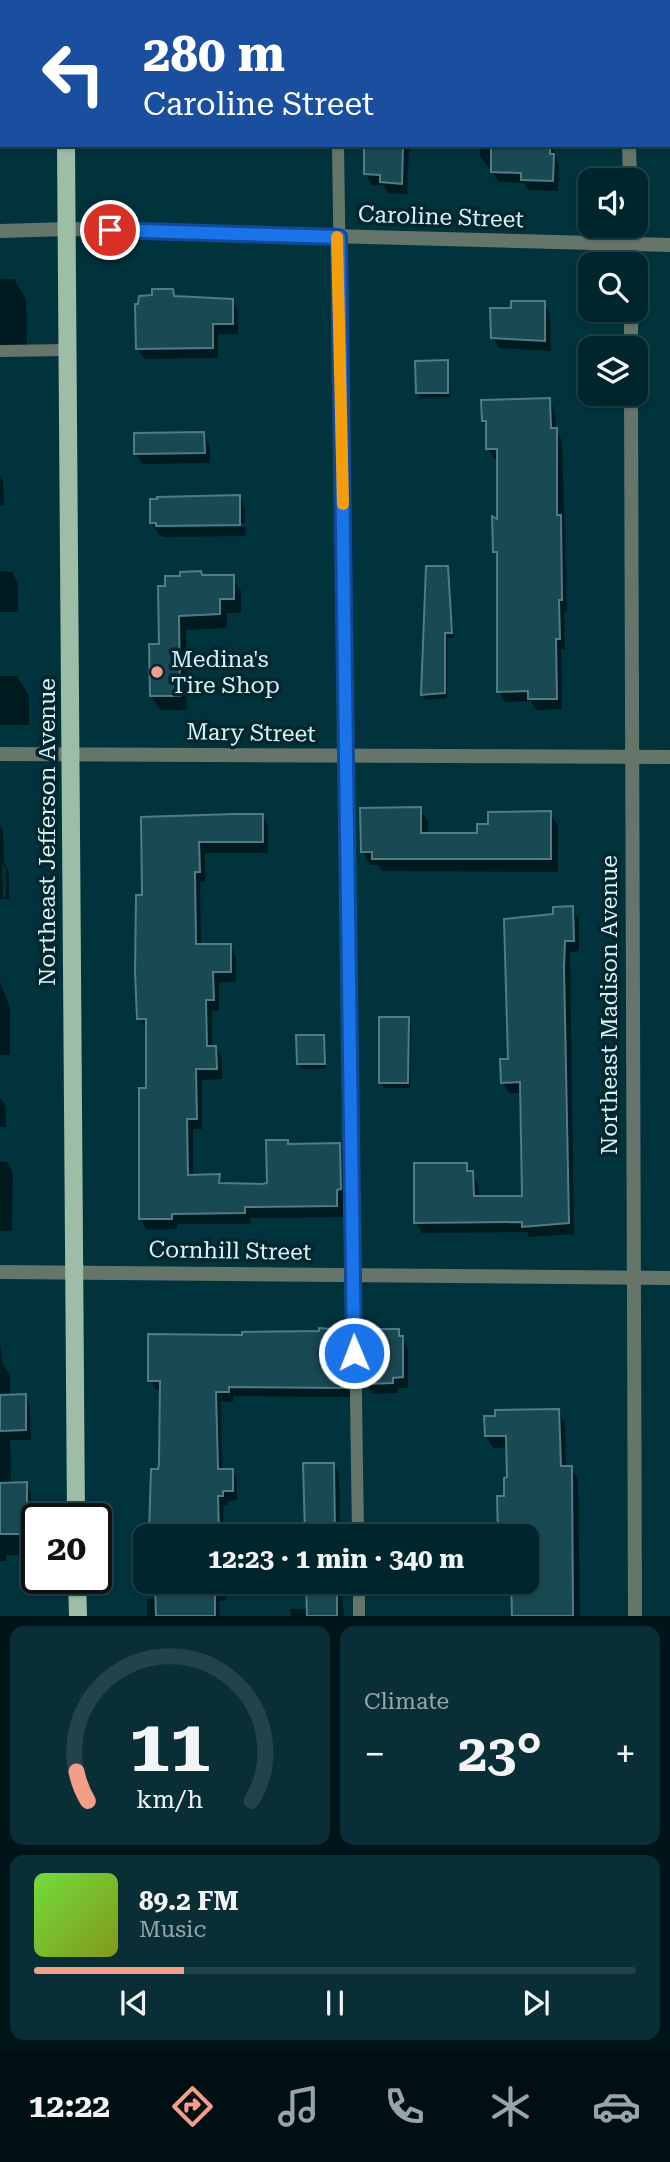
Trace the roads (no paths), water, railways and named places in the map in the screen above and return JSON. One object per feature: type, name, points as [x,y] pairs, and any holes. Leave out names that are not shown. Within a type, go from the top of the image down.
[{"type":"main road","name":"Northeast Jefferson Avenue","points":[[66,147],[76,1503]]},
{"type":"main road","points":[[77,1594],[78,1616]]},
{"type":"street","points":[[629,147],[630,168]]},
{"type":"street","name":"Caroline Street","points":[[0,231],[68,229],[670,245]]},
{"type":"street","points":[[632,238],[632,252]]},
{"type":"street","name":"Northeast Madison Avenue","points":[[631,406],[635,1616]]},
{"type":"street","name":"Mary Street","points":[[0,754],[71,752],[348,757],[670,757]]},
{"type":"street","name":"Cornhill Street","points":[[0,1272],[670,1278]]},
{"type":"lane","points":[[338,147],[358,1524]]},
{"type":"lane","points":[[0,351],[69,350]]},
{"type":"lane","points":[[359,1594],[359,1616]]},
{"type":"place","name":"Medina's Tire Shop","points":[[157,672]]}]
